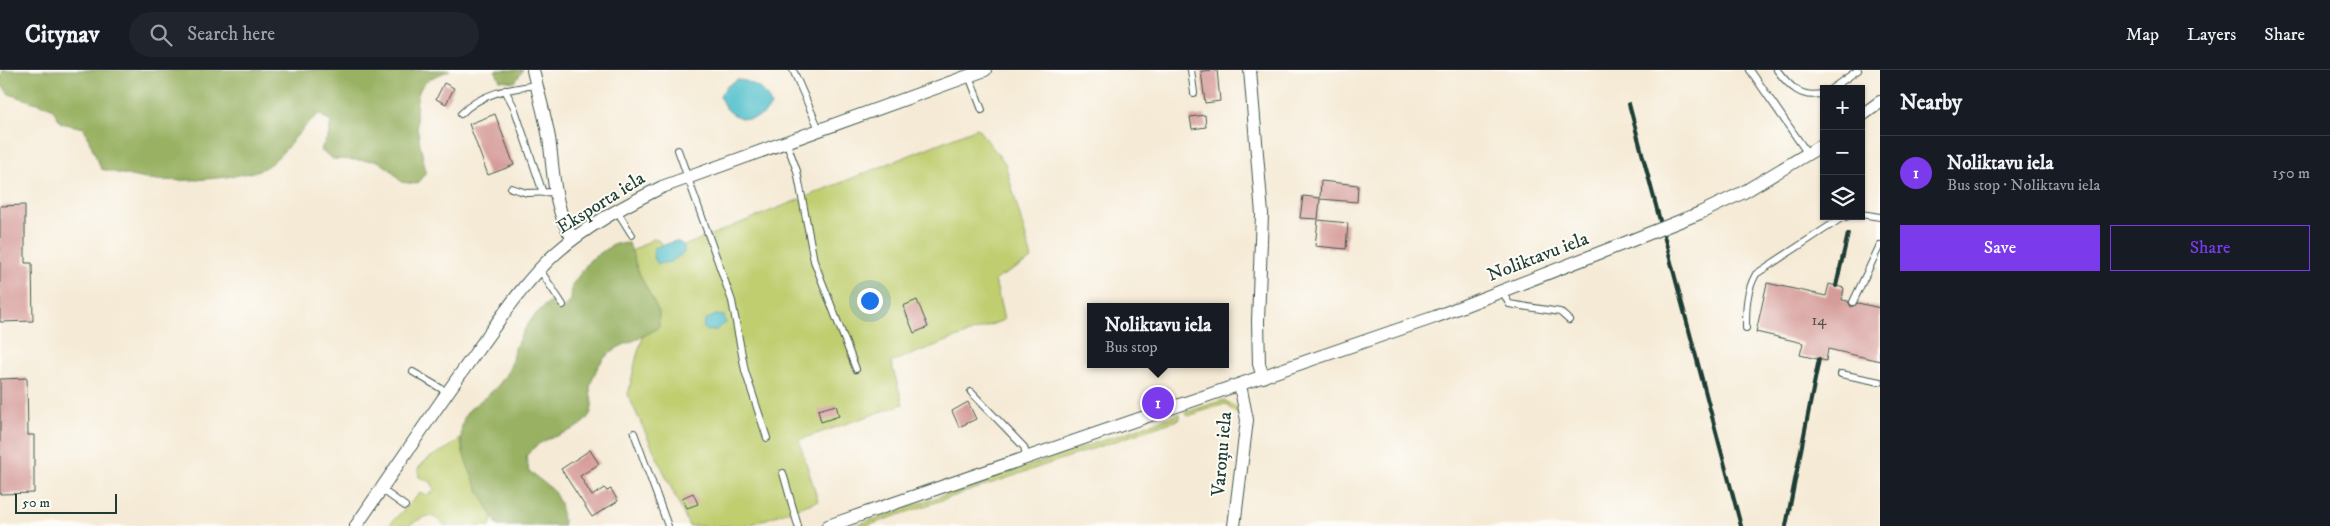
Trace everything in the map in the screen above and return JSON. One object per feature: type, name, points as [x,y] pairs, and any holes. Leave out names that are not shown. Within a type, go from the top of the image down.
[{"type":"street","points":[[532,70],[549,138],[549,192],[573,239]]},
{"type":"street","name":"Eksporta iela","points":[[356,526],[447,392],[515,299],[540,270],[573,239],[617,211],[662,187],[985,70]]},
{"type":"street","points":[[1250,70],[1262,214],[1258,320],[1259,364],[1263,378]]},
{"type":"street","points":[[1865,113],[1880,102]]},
{"type":"street","name":"Noliktavu iela","points":[[828,526],[1263,378],[1503,292],[1700,213],[1744,192],[1820,146]]},
{"type":"street","name":"Varoņu iela","points":[[1234,526],[1247,420],[1240,385]]},
{"type":"lane","points":[[793,70],[819,129]]},
{"type":"lane","points":[[1191,70],[1194,93]]},
{"type":"lane","points":[[1750,70],[1808,154]]},
{"type":"lane","points":[[1778,70],[1798,92],[1814,95],[1820,94]]},
{"type":"lane","points":[[1837,85],[1858,70]]},
{"type":"lane","points":[[970,76],[982,110]]},
{"type":"lane","points":[[461,114],[470,105],[504,90],[536,85]]},
{"type":"lane","points":[[504,90],[514,107],[549,192],[527,193],[511,188]]},
{"type":"lane","points":[[786,141],[797,171],[814,261],[856,369]]},
{"type":"lane","points":[[678,150],[732,301],[745,371],[767,438]]},
{"type":"lane","points":[[617,211],[632,236]]},
{"type":"lane","points":[[1865,215],[1880,217]]},
{"type":"lane","points":[[1746,328],[1746,300],[1749,286],[1756,274],[1837,220]]},
{"type":"lane","points":[[1853,302],[1880,245]]},
{"type":"lane","points":[[540,270],[562,305]]},
{"type":"lane","points":[[1503,292],[1509,304],[1560,312],[1569,320]]},
{"type":"lane","points":[[413,372],[447,392]]},
{"type":"lane","points":[[1841,374],[1880,382]]},
{"type":"lane","points":[[971,392],[1024,447],[1027,458]]},
{"type":"lane","points":[[634,433],[668,526]]},
{"type":"lane","points":[[783,473],[798,526]]},
{"type":"lane","points":[[381,489],[404,506]]},
{"type":"green space","points":[[3,70],[450,70],[426,82],[420,89],[417,99],[417,124],[426,172],[417,184],[401,182],[391,170],[378,161],[333,159],[320,150],[328,137],[331,122],[319,114],[272,163],[255,171],[196,180],[157,180],[101,169],[84,128],[61,123],[52,108],[9,94],[0,83]]},
{"type":"green space","points":[[495,70],[523,70],[515,82],[500,80]]},
{"type":"green space","points":[[977,128],[1005,163],[1032,259],[995,280],[1004,320],[891,362],[903,404],[799,440],[818,501],[746,526],[689,526],[628,395],[637,355],[646,328],[621,257],[655,238],[671,251]]},
{"type":"green space","points":[[629,243],[638,271],[659,312],[659,327],[618,348],[603,360],[591,383],[592,407],[589,416],[584,422],[572,430],[543,441],[526,456],[529,471],[553,490],[560,503],[564,526],[498,526],[469,469],[461,437],[463,422],[469,410],[493,391],[503,379],[510,367],[520,337],[538,312],[549,302],[561,311],[571,300],[572,285],[590,260],[614,244]]},
{"type":"green space","points":[[1224,400],[1236,407],[1239,416],[1225,404],[1187,416],[1184,413]]},
{"type":"green space","points":[[1180,414],[1180,419],[866,526],[854,526]]},
{"type":"green space","points":[[460,438],[463,453],[493,517],[490,526],[445,526],[439,520],[429,516],[405,526],[388,526],[420,493],[427,495],[434,491],[432,483],[419,477],[418,469],[428,459],[456,443]]},
{"type":"water","points":[[737,80],[753,84],[762,91],[771,106],[765,113],[750,119],[742,118],[728,110],[723,104],[720,95],[727,86]]},
{"type":"water","points":[[676,241],[684,245],[684,253],[670,262],[658,264],[653,257],[654,248]]},
{"type":"water","points":[[716,315],[724,316],[726,323],[716,330],[706,331],[703,326],[705,320]]},
{"type":"building","points":[[1217,70],[1220,101],[1205,103],[1201,71]]},
{"type":"building","points":[[444,83],[454,88],[446,104],[436,99]]},
{"type":"building","points":[[495,114],[514,165],[488,175],[469,124]]},
{"type":"building","points":[[1205,115],[1206,127],[1192,129],[1190,117]]},
{"type":"building","points":[[1321,181],[1358,185],[1357,202],[1320,199],[1318,219],[1300,218],[1303,196],[1320,198]]},
{"type":"building","points":[[25,205],[25,263],[32,263],[33,321],[0,322],[0,206]]},
{"type":"building","points":[[1318,220],[1348,223],[1346,249],[1315,246]]},
{"type":"building","points":[[1767,283],[1826,296],[1829,284],[1844,288],[1842,300],[1848,301],[1851,307],[1858,303],[1880,308],[1880,361],[1828,349],[1826,361],[1800,355],[1803,343],[1756,332]]},
{"type":"building","points":[[917,300],[928,327],[914,333],[903,306]]},
{"type":"building","points":[[27,378],[28,435],[34,435],[34,493],[0,494],[0,379]]},
{"type":"building","points":[[968,402],[976,419],[959,427],[952,411]]},
{"type":"building","points":[[836,405],[839,416],[821,422],[818,410]]},
{"type":"building","points":[[590,450],[599,464],[580,476],[592,496],[604,488],[607,491],[611,489],[618,501],[592,517],[561,469]]},
{"type":"building","points":[[693,493],[698,504],[687,508],[682,498]]},
{"type":"railway","points":[[1629,104],[1741,526]]},
{"type":"railway","points":[[1836,286],[1848,234]]},
{"type":"railway","points":[[1786,526],[1819,359]]},
{"type":"place","name":"Noliktavu iela","points":[[1158,403]]}]
